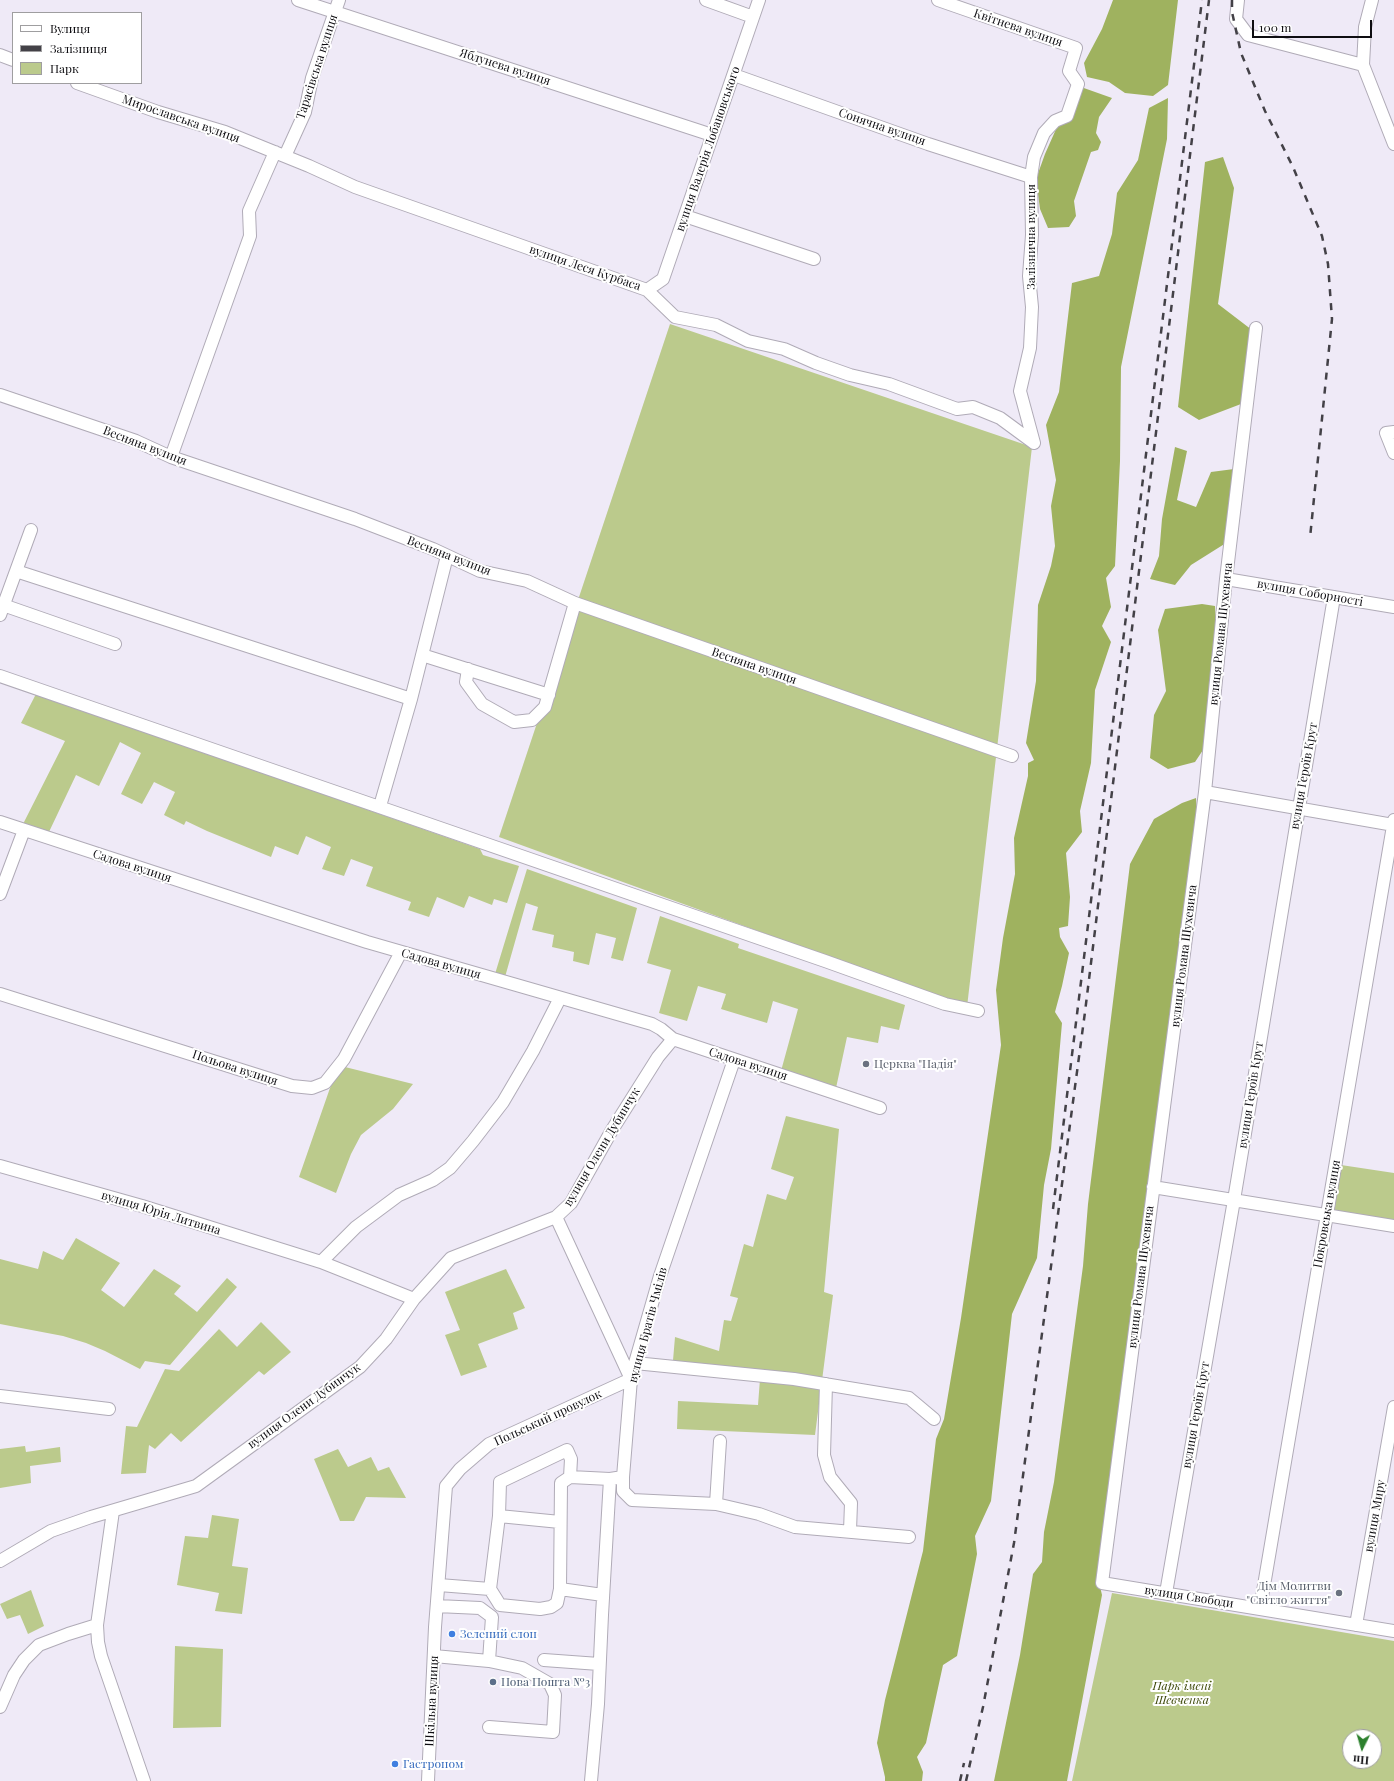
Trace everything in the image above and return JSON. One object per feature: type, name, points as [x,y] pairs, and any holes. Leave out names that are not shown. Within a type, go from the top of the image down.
[{"type":"street","name":"Яблунева вулиця","points":[[298,0],[337,6],[712,135]]},
{"type":"street","points":[[706,0],[753,16]]},
{"type":"street","name":"вулиця Валерія Лобановського","points":[[647,290],[663,279],[759,0]]},
{"type":"street","name":"Квітнева вулиця","points":[[938,0],[1076,48]]},
{"type":"street","points":[[1238,0],[1236,19],[1248,35],[1363,65]]},
{"type":"street","points":[[1372,0],[1365,27],[1363,65],[1394,144]]},
{"type":"street","name":"Тарасівська вулиця","points":[[171,457],[250,236],[249,211],[305,112],[312,78],[337,6]]},
{"type":"street","name":"Залізнична вулиця","points":[[1034,443],[1020,391],[1030,348],[1032,307],[1029,276],[1032,235],[1031,177],[1034,157],[1044,133],[1055,121],[1067,116],[1078,84],[1069,71],[1076,48]]},
{"type":"street","points":[[0,55],[12,60]]},
{"type":"street","name":"Сонячна вулиця","points":[[734,75],[928,144],[1031,177]]},
{"type":"street","name":"Мирославська вулиця","points":[[80,84],[158,112],[225,132],[280,154]]},
{"type":"street","name":"вулиця Леся Курбаса","points":[[280,154],[355,187],[647,290],[675,316],[716,325],[748,341],[784,349],[816,363],[850,375],[888,384],[958,409],[973,407],[1000,418],[1034,443]]},
{"type":"street","points":[[685,216],[814,259]]},
{"type":"street","name":"вулиця Романа Шухевича","points":[[1102,1583],[1205,792],[1226,579],[1256,328]]},
{"type":"street","name":"Весняна вулиця","points":[[0,396],[136,441],[171,457],[355,519],[480,571],[527,581],[575,603],[1012,756]]},
{"type":"street","points":[[1390,432],[1394,453]]},
{"type":"street","points":[[31,530],[16,571],[5,582],[2,610],[115,644]]},
{"type":"street","points":[[380,806],[411,699],[447,556]]},
{"type":"street","points":[[16,571],[411,699]]},
{"type":"street","name":"вулиця Соборності","points":[[1226,579],[1394,607]]},
{"type":"street","name":"вулиця Героїв Крут","points":[[1166,1593],[1234,1200],[1334,597]]},
{"type":"street","points":[[468,669],[466,682],[482,704],[514,722],[532,720],[545,707],[575,603]]},
{"type":"street","points":[[422,654],[549,694]]},
{"type":"street","points":[[0,676],[380,806],[945,1004],[978,1011]]},
{"type":"street","points":[[1205,792],[1394,824]]},
{"type":"street","name":"Садова вулиця","points":[[0,822],[401,952],[652,1024],[673,1039],[880,1108]]},
{"type":"street","name":"Покровська вулиця","points":[[1260,1609],[1394,824]]},
{"type":"street","points":[[0,894],[24,830]]},
{"type":"street","name":"Польова вулиця","points":[[0,994],[292,1086],[312,1088],[324,1083],[344,1058],[401,952]]},
{"type":"street","points":[[321,1262],[356,1227],[399,1195],[433,1180],[450,1168],[503,1102],[533,1051],[560,998]]},
{"type":"street","name":"вулиця Олени Дубинчук","points":[[0,1560],[50,1531],[91,1517],[196,1486],[360,1367],[386,1339],[414,1299],[451,1258],[556,1217],[571,1203],[612,1130],[658,1057],[673,1039]]},
{"type":"street","name":"вулиця Братів Чмілів","points":[[734,1060],[660,1276],[635,1363],[631,1379],[623,1490],[632,1500],[716,1504],[759,1514],[795,1527],[909,1537]]},
{"type":"street","name":"вулиця Юрія Литвина","points":[[0,1166],[142,1206],[321,1262],[414,1299]]},
{"type":"street","points":[[1153,1187],[1394,1226]]},
{"type":"street","points":[[556,1217],[631,1379]]},
{"type":"street","points":[[635,1363],[794,1379],[909,1398],[934,1419]]},
{"type":"street","name":"Польський провулок","points":[[436,1621],[446,1486],[460,1469],[489,1444],[631,1379]]},
{"type":"street","points":[[826,1384],[824,1455],[830,1477],[851,1502],[850,1531]]},
{"type":"street","points":[[0,1396],[109,1409]]},
{"type":"street","name":"вулиця Миру","points":[[1356,1625],[1394,1407]]},
{"type":"street","points":[[716,1504],[720,1441]]},
{"type":"street","points":[[570,1476],[571,1459],[567,1450],[500,1482],[499,1516],[490,1589],[500,1605],[540,1610],[551,1607],[557,1603],[560,1589],[561,1483],[570,1476],[610,1479],[623,1477]]},
{"type":"street","points":[[591,1781],[598,1704],[610,1479]]},
{"type":"street","points":[[113,1511],[97,1625],[98,1642],[101,1656],[144,1781]]},
{"type":"street","points":[[499,1516],[560,1522]]},
{"type":"street","name":"вулиця Свободи","points":[[1102,1583],[1394,1631]]},
{"type":"street","points":[[439,1585],[490,1589]]},
{"type":"street","points":[[560,1589],[603,1595]]},
{"type":"street","points":[[437,1606],[480,1608],[492,1617],[489,1661]]},
{"type":"street","name":"Шкільна вулиця","points":[[428,1781],[436,1621]]},
{"type":"street","points":[[0,1707],[14,1675],[24,1660],[39,1645],[97,1625]]},
{"type":"street","points":[[434,1656],[489,1661],[522,1668],[550,1684],[555,1695],[553,1732],[489,1727]]},
{"type":"street","points":[[544,1660],[599,1664]]},
{"type":"green space","points":[[1113,0],[1178,0],[1168,85],[1153,96],[1125,93],[1109,82],[1087,77],[1084,63],[1102,29]]},
{"type":"green space","points":[[1081,87],[1112,98],[1099,117],[1096,133],[1101,142],[1098,150],[1091,152],[1074,201],[1076,216],[1069,227],[1048,228],[1040,209],[1036,179],[1045,154],[1073,91]]},
{"type":"green space","points":[[1168,98],[1167,139],[1121,367],[1120,461],[1115,566],[1106,578],[1111,607],[1102,626],[1111,642],[1095,690],[1091,763],[1080,811],[1082,832],[1066,853],[1070,897],[1068,926],[1059,928],[1060,937],[1069,953],[1055,1012],[1062,1023],[1051,1149],[1044,1185],[1037,1258],[1012,1314],[991,1501],[975,1536],[977,1554],[957,1656],[943,1665],[926,1743],[917,1757],[923,1772],[922,1781],[885,1781],[877,1743],[885,1700],[923,1551],[936,1439],[944,1419],[961,1318],[1001,1045],[996,990],[1003,938],[1015,874],[1014,838],[1028,776],[1028,763],[1034,760],[1026,743],[1036,681],[1038,605],[1051,566],[1055,546],[1051,506],[1056,480],[1046,425],[1059,392],[1072,283],[1099,276],[1112,234],[1117,193],[1138,160],[1149,108]]},
{"type":"green space","points":[[1223,157],[1234,188],[1218,304],[1252,330],[1241,404],[1199,420],[1178,407],[1205,162]]},
{"type":"green space","points":[[670,324],[1032,447],[967,1007],[499,837]]},
{"type":"green space","points":[[1175,447],[1187,451],[1177,500],[1196,507],[1211,472],[1234,469],[1226,543],[1191,565],[1175,585],[1150,579],[1159,556],[1162,519]]},
{"type":"green space","points":[[1202,604],[1215,606],[1216,622],[1205,747],[1195,762],[1168,769],[1150,758],[1154,715],[1166,691],[1158,630],[1165,609]]},
{"type":"green space","points":[[36,694],[480,849],[483,855],[519,866],[507,903],[494,899],[492,905],[469,896],[464,908],[437,897],[429,917],[408,910],[411,902],[366,886],[373,867],[351,859],[344,876],[322,869],[331,847],[306,836],[298,855],[275,846],[271,857],[186,821],[184,825],[164,815],[175,792],[154,782],[142,804],[121,794],[141,753],[120,742],[99,786],[76,775],[48,834],[22,826],[65,741],[21,723]]},
{"type":"green space","points":[[1196,798],[1197,814],[1097,1574],[1102,1595],[1067,1781],[994,1781],[1020,1655],[1033,1574],[1042,1562],[1044,1532],[1054,1482],[1083,1266],[1088,1204],[1130,864],[1154,819],[1182,803]]},
{"type":"green space","points":[[527,869],[637,908],[623,961],[611,958],[616,938],[596,933],[589,965],[573,961],[574,952],[552,947],[554,935],[532,930],[538,907],[526,903],[505,977],[495,974]]},
{"type":"green space","points":[[660,916],[739,944],[738,948],[905,1005],[899,1030],[881,1026],[878,1043],[847,1037],[836,1088],[781,1071],[798,1009],[773,1001],[767,1023],[721,1009],[726,994],[698,986],[687,1021],[659,1013],[671,970],[647,963]]},
{"type":"green space","points":[[341,1066],[413,1084],[393,1109],[361,1135],[351,1154],[336,1193],[299,1177],[330,1088]]},
{"type":"green space","points":[[786,1116],[839,1129],[824,1292],[833,1295],[815,1435],[677,1429],[678,1401],[758,1405],[760,1379],[672,1372],[675,1337],[719,1351],[724,1320],[731,1321],[738,1298],[730,1296],[744,1244],[753,1247],[767,1194],[786,1200],[794,1177],[771,1169]]},
{"type":"green space","points":[[1341,1165],[1394,1173],[1394,1221],[1333,1210]]},
{"type":"green space","points":[[76,1238],[120,1263],[101,1290],[124,1307],[154,1269],[181,1286],[174,1294],[197,1312],[227,1278],[237,1287],[170,1365],[145,1361],[140,1369],[86,1343],[63,1336],[0,1324],[0,1259],[38,1269],[43,1251],[63,1260]]},
{"type":"green space","points":[[506,1269],[525,1308],[513,1313],[518,1329],[478,1344],[487,1367],[461,1376],[445,1335],[460,1330],[445,1292]]},
{"type":"green space","points":[[261,1322],[291,1352],[264,1375],[259,1371],[181,1442],[171,1433],[155,1449],[149,1445],[146,1473],[121,1474],[126,1426],[137,1427],[165,1369],[179,1371],[219,1329],[237,1347]]},
{"type":"green space","points":[[25,1446],[26,1452],[60,1447],[61,1462],[30,1466],[31,1483],[0,1488],[0,1449]]},
{"type":"green space","points":[[338,1449],[348,1467],[371,1457],[378,1471],[389,1467],[406,1498],[366,1497],[354,1521],[340,1521],[314,1459]]},
{"type":"green space","points":[[212,1515],[239,1519],[232,1566],[248,1568],[242,1614],[215,1611],[219,1593],[177,1585],[185,1536],[208,1538]]},
{"type":"green space","points":[[31,1590],[44,1626],[28,1634],[20,1615],[7,1619],[0,1604]]},
{"type":"green space","name":"Парк імені Шевченка","points":[[1112,1593],[1394,1641],[1394,1781],[1072,1781]]},
{"type":"green space","points":[[175,1646],[223,1649],[221,1727],[173,1728]]},
{"type":"railway","points":[[1053,1209],[1202,0]]},
{"type":"railway","points":[[966,1781],[983,1707],[1014,1543],[1085,1012],[1209,0]]},
{"type":"railway","points":[[1232,0],[1232,12],[1241,53],[1265,111],[1293,167],[1322,236],[1328,264],[1332,319],[1310,538]]},
{"type":"railway","points":[[960,1781],[964,1763]]},
{"type":"place","name":"Церква \"Надія\"","points":[[866,1064]]},
{"type":"place","name":"Дім Молитви \"Світло життя\"","points":[[1339,1593]]},
{"type":"place","name":"Зелений слон","points":[[452,1634]]},
{"type":"place","name":"Нова Пошта №3","points":[[493,1682]]},
{"type":"place","name":"Гастроном","points":[[395,1764]]}]
